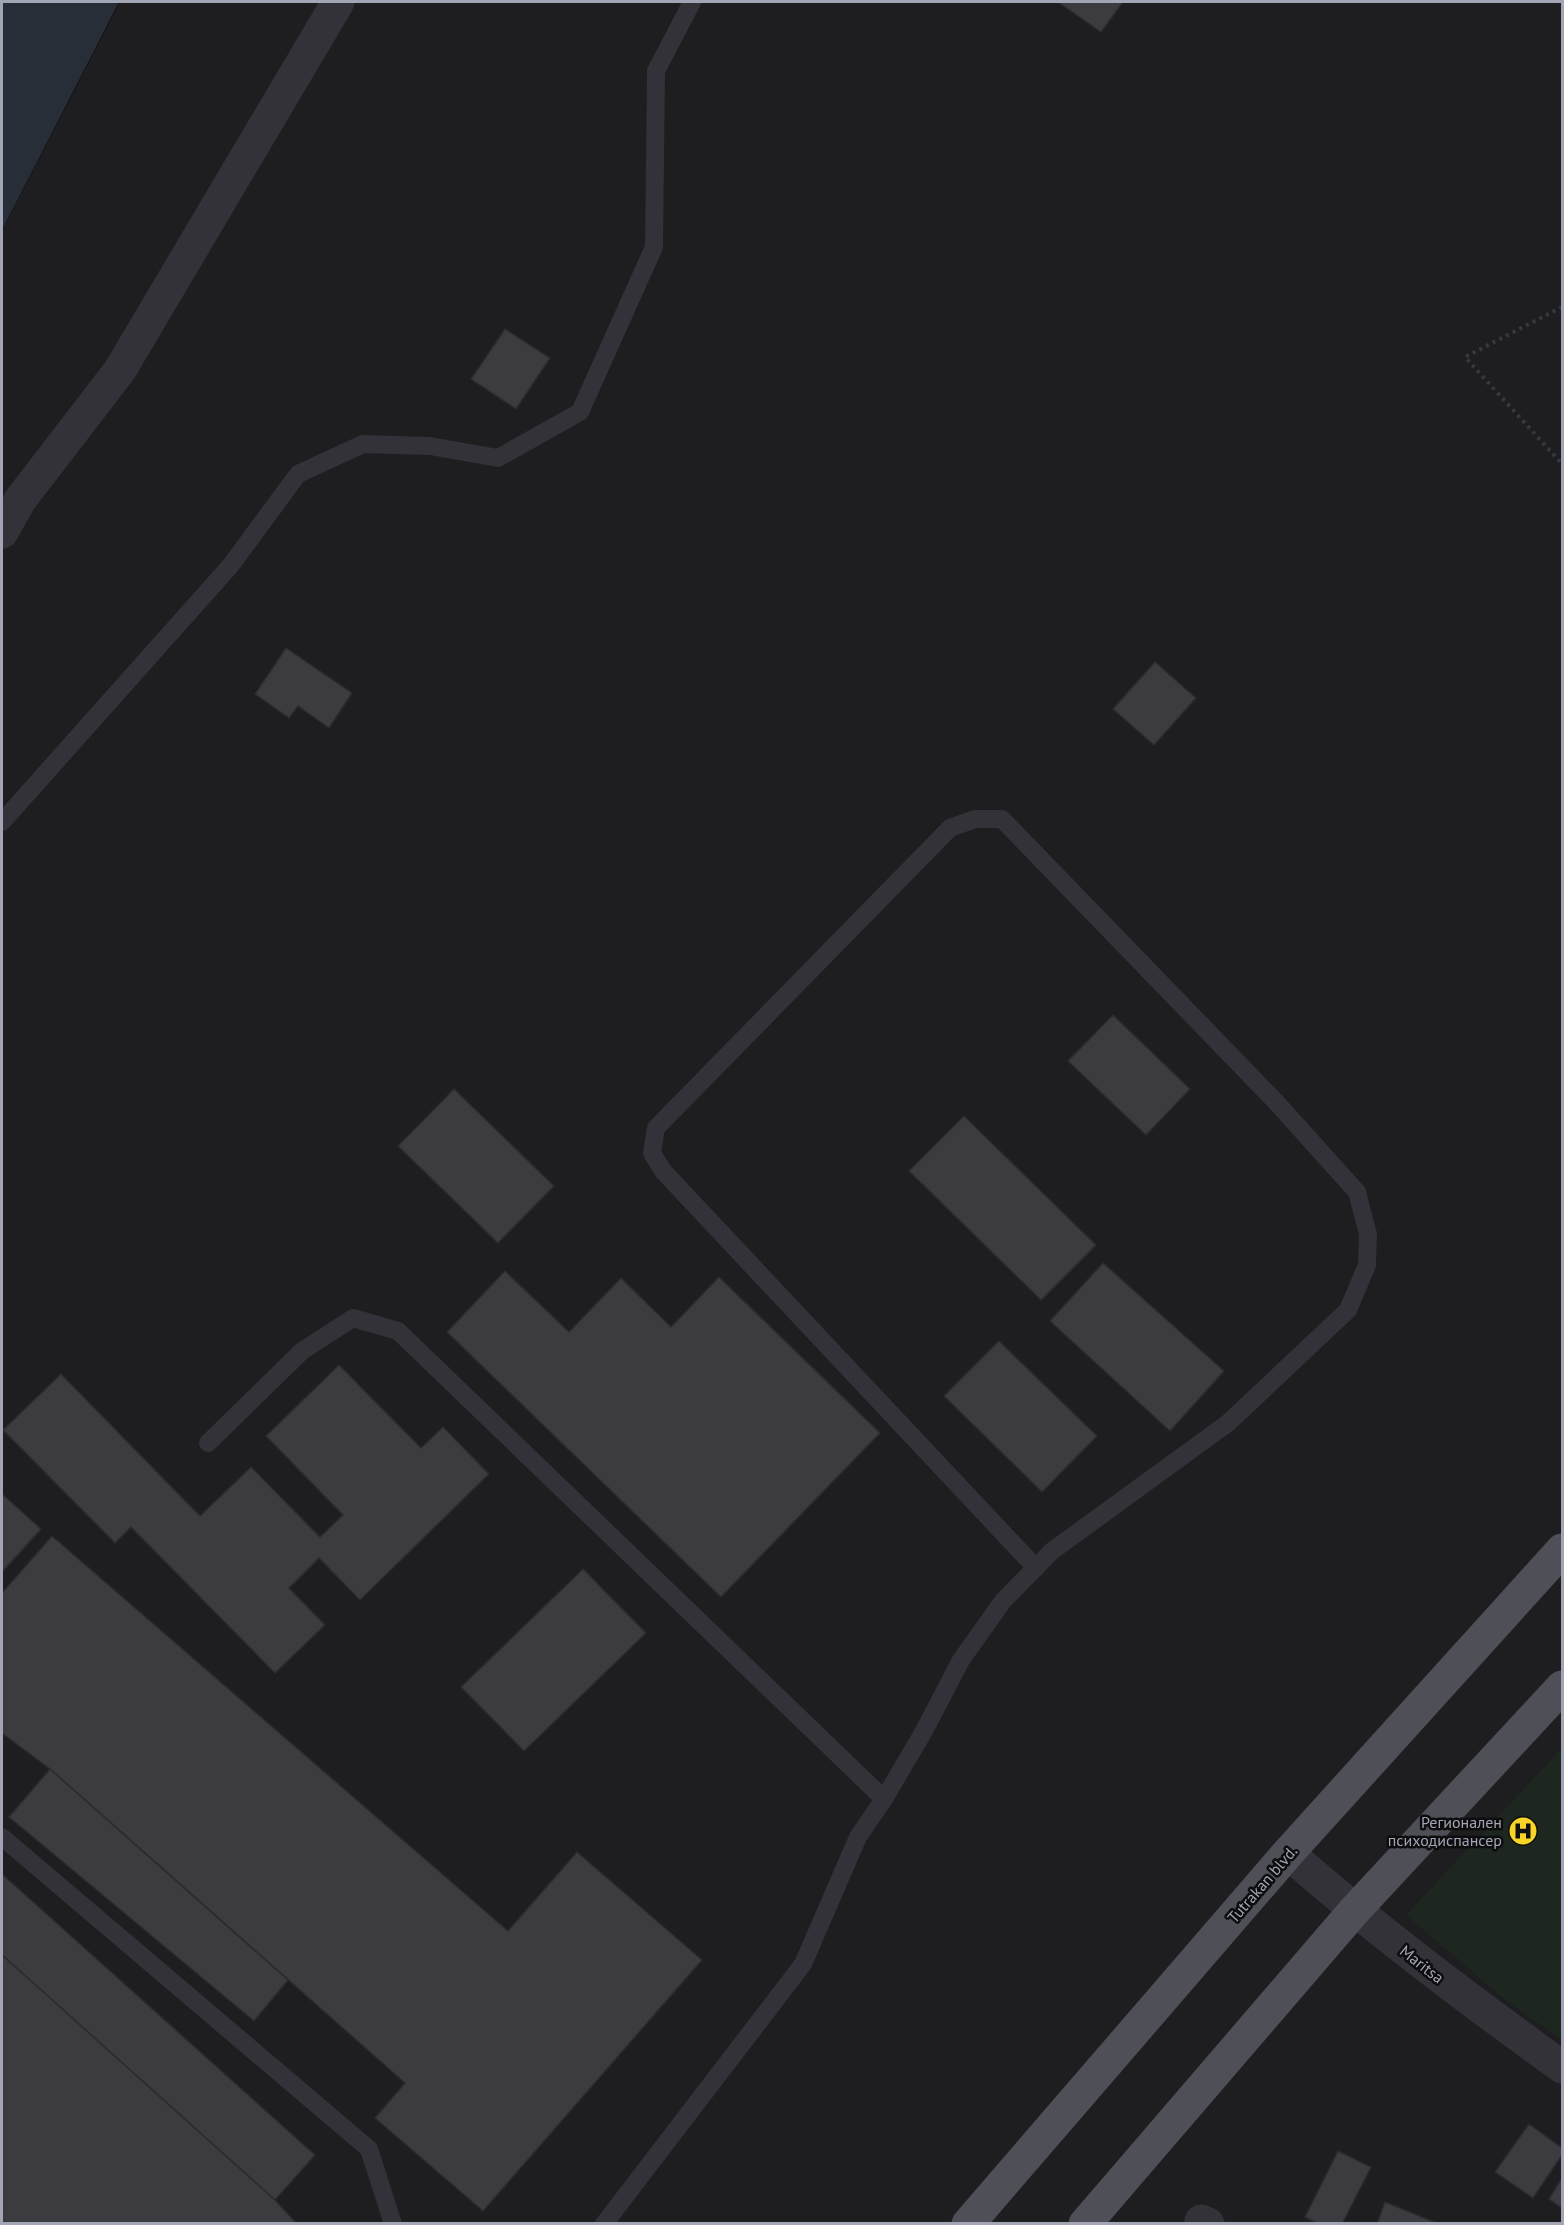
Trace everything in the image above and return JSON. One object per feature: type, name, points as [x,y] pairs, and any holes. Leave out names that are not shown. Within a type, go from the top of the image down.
[{"type":"main road","name":"Tutrakan blvd.","points":[[968,2223],[1288,1853],[1563,1550]]},
{"type":"main road","points":[[1085,2223],[1354,1911],[1563,1687]]},
{"type":"street","points":[[2,532],[20,500],[120,370],[338,2]]},
{"type":"street","name":"Maritsa","points":[[1288,1853],[1354,1911],[1466,1998],[1563,2067]]},
{"type":"lane","points":[[2,822],[231,565],[298,474],[363,444],[430,446],[498,459],[580,412],[654,247],[656,71],[692,2]]},
{"type":"lane","points":[[604,2223],[803,1964],[858,1837],[884,1800],[961,1660],[1003,1601],[1036,1568],[1052,1551],[1228,1423],[1348,1310],[1367,1265],[1368,1234],[1357,1192],[1276,1102],[1002,819],[975,819],[950,828],[656,1128],[652,1153],[663,1171],[1036,1568]]},
{"type":"lane","points":[[208,1443],[302,1351],[353,1318],[398,1331],[884,1800]]},
{"type":"lane","points":[[2,1837],[369,2149],[393,2223]]},
{"type":"path","points":[[1563,307],[1465,357],[1563,464]]},
{"type":"shaded area","points":[[2,2],[119,2],[2,230]]},
{"type":"shaded area","points":[[120,2],[1562,2],[1562,2223],[2,2223],[2,231]]},
{"type":"shaded area","name":"Регионален психодиспансер","points":[[1562,1748],[1562,2040],[1509,2003],[1406,1915]]},
{"type":"building","points":[[1058,2],[1123,2],[1101,32]]},
{"type":"building","points":[[505,329],[550,358],[516,409],[471,379]]},
{"type":"building","points":[[286,648],[352,693],[329,728],[298,706],[289,718],[255,694]]},
{"type":"building","points":[[1155,662],[1196,698],[1154,745],[1113,709]]},
{"type":"building","points":[[1113,1015],[1190,1089],[1146,1135],[1068,1061]]},
{"type":"building","points":[[454,1089],[554,1186],[498,1243],[398,1146]]},
{"type":"building","points":[[964,1116],[1096,1245],[1041,1300],[909,1171]]},
{"type":"building","points":[[1103,1263],[1224,1371],[1170,1431],[1050,1321]]},
{"type":"building","points":[[505,1271],[569,1332],[621,1278],[671,1327],[719,1277],[880,1433],[721,1597],[447,1332]]},
{"type":"building","points":[[999,1341],[1097,1436],[1042,1492],[944,1396]]},
{"type":"building","points":[[339,1365],[421,1448],[443,1427],[489,1474],[360,1600],[319,1558],[289,1588],[325,1625],[275,1673],[131,1527],[115,1543],[3,1430],[61,1374],[200,1516],[251,1467],[320,1537],[343,1515],[266,1436]]},
{"type":"building","points":[[2,1494],[41,1529],[2,1572]]},
{"type":"building","points":[[52,1536],[508,1931],[577,1852],[702,1960],[483,2211],[375,2118],[405,2083],[50,1769],[2,1733],[2,1593]]},
{"type":"building","points":[[583,1569],[646,1633],[524,1751],[461,1687]]},
{"type":"building","points":[[50,1769],[288,1980],[254,2021],[9,1817]]},
{"type":"building","points":[[2,1874],[315,2155],[275,2200],[2,1955]]},
{"type":"building","points":[[2,1955],[275,2200],[297,2224],[2,2224]]},
{"type":"building","points":[[1529,2124],[1562,2148],[1562,2155],[1533,2198],[1495,2172]]},
{"type":"building","points":[[1338,2151],[1371,2167],[1342,2224],[1318,2224],[1305,2217]]},
{"type":"building","points":[[1562,2178],[1562,2208],[1549,2199]]},
{"type":"building","points":[[1385,2202],[1439,2224],[1377,2224]]},
{"type":"place","name":"Регионален психодиспансер","points":[[1523,1831]]}]
